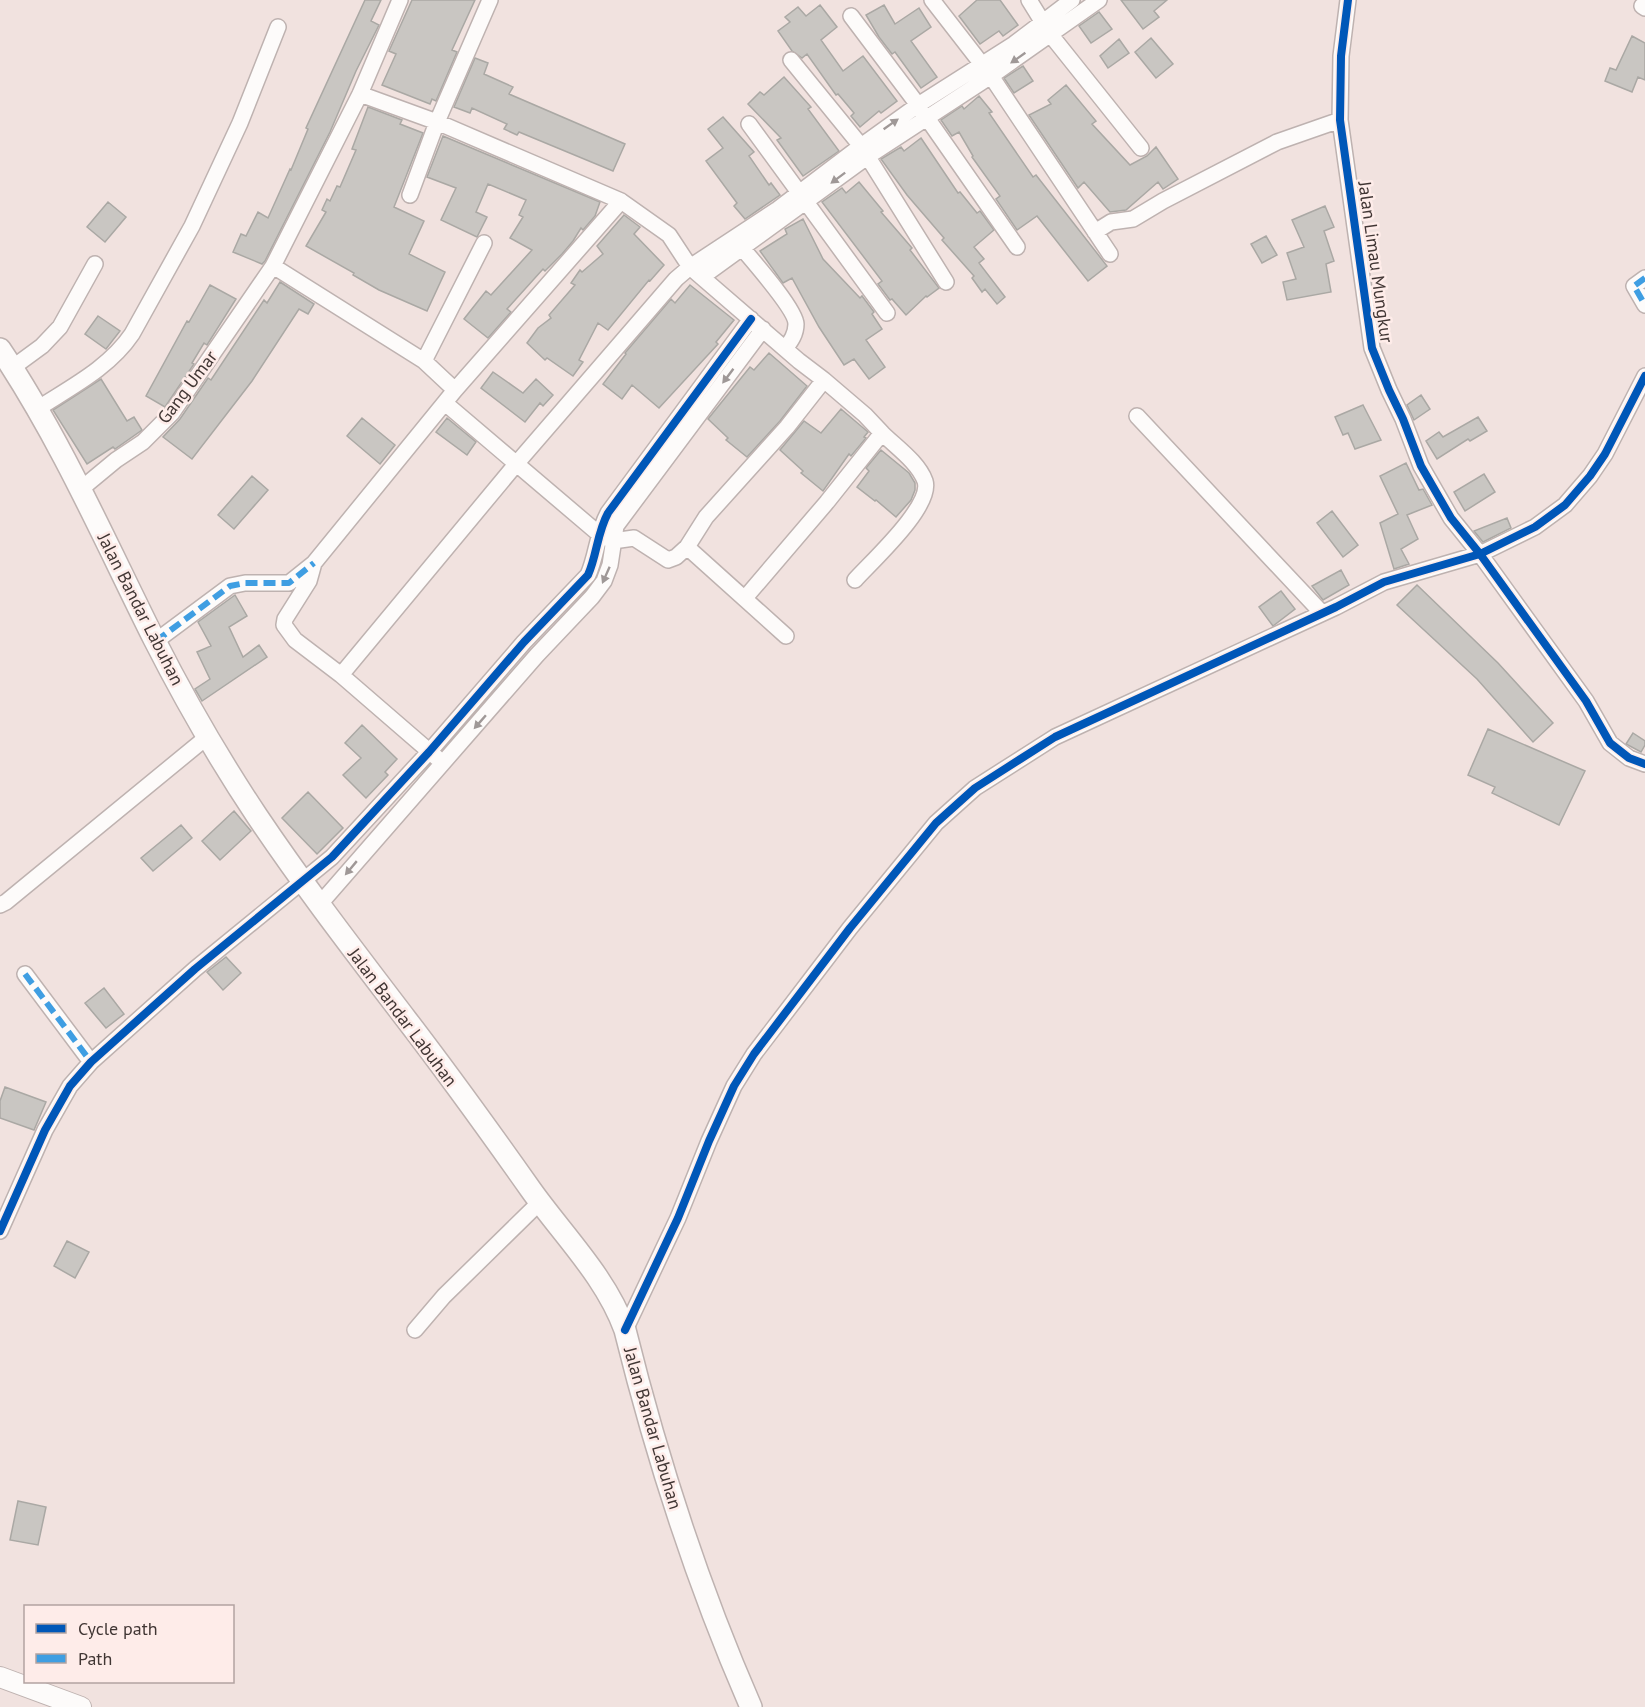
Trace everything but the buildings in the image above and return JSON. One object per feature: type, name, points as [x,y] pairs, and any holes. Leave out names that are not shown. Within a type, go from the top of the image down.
[{"type":"main road","name":"Jalan Bandar Labuhan","points":[[0,349],[37,409],[81,489],[156,641],[207,737],[302,882],[598,1278],[617,1311],[625,1330],[691,1557],[729,1657],[751,1707]]},
{"type":"street","name":"Gang Umar","points":[[81,489],[116,460],[143,442],[172,413],[273,266],[360,94],[400,0]]},
{"type":"street","points":[[410,195],[437,122],[490,0]]},
{"type":"street","points":[[932,0],[986,71],[1110,254]]},
{"type":"street","points":[[1029,0],[1047,28],[1141,148]]},
{"type":"street","points":[[1047,28],[1072,0]]},
{"type":"street","points":[[864,151],[927,118],[986,71],[1047,28],[1100,0]]},
{"type":"street","name":"Jalan Limau Mungkur","points":[[1348,0],[1341,56],[1341,120],[1372,348],[1381,374],[1403,419],[1421,466],[1451,518],[1480,554],[1586,701],[1610,743],[1629,758],[1645,764]]},
{"type":"street","points":[[851,16],[918,105],[1017,247]]},
{"type":"street","points":[[37,409],[110,360],[123,348],[132,334],[192,226],[240,123],[278,27]]},
{"type":"street","points":[[791,60],[864,151],[946,282]]},
{"type":"street","points":[[702,278],[864,151],[918,105],[986,71]]},
{"type":"street","points":[[360,94],[437,122],[621,201],[669,235],[690,267],[865,415],[912,462],[923,477],[926,488],[918,508],[909,521],[855,580]]},
{"type":"street","points":[[1095,232],[1111,222],[1133,219],[1190,186],[1277,142],[1341,120]]},
{"type":"street","points":[[749,124],[887,313]]},
{"type":"street","points":[[341,675],[645,313],[690,267],[802,198]]},
{"type":"street","points":[[156,641],[230,586],[245,583],[289,583],[314,563],[455,390],[621,201]]},
{"type":"street","points":[[424,361],[484,243]]},
{"type":"street","points":[[742,248],[790,309],[796,322],[792,340],[785,349]]},
{"type":"street","points":[[12,368],[42,346],[60,327],[95,264]]},
{"type":"street","points":[[273,266],[424,361],[455,390]]},
{"type":"street","points":[[1645,278],[1634,286],[1645,304]]},
{"type":"street","points":[[0,1231],[45,1131],[70,1086],[91,1062],[195,969],[332,857],[429,752],[524,642],[588,575],[594,561],[598,534],[614,517],[757,324]]},
{"type":"street","points":[[625,1330],[678,1218],[734,1086],[754,1054],[850,928],[936,823],[975,788],[1055,737],[1323,613],[1384,582],[1480,554],[1535,527],[1577,492],[1605,454],[1645,376]]},
{"type":"street","points":[[445,404],[598,534],[613,541],[634,538],[668,560],[676,557],[687,547],[706,517],[787,428],[824,380]]},
{"type":"street","points":[[1137,416],[1323,613]]},
{"type":"street","points":[[745,598],[882,433]]},
{"type":"street","points":[[320,905],[537,655],[592,597],[604,581],[610,565],[616,526],[614,517]]},
{"type":"street","points":[[687,547],[786,636]]},
{"type":"street","points":[[314,563],[309,581],[285,619],[284,625],[295,640],[341,675],[444,764]]},
{"type":"street","points":[[0,905],[207,737]]},
{"type":"street","points":[[365,821],[379,835]]},
{"type":"street","points":[[26,974],[91,1062]]},
{"type":"street","points":[[416,1330],[444,1296],[540,1202]]},
{"type":"street","points":[[0,1677],[81,1707]]},
{"type":"marked path","points":[[1645,278],[1634,286],[1645,305]]},
{"type":"marked path","points":[[156,641],[230,586],[245,583],[289,583],[314,563]]},
{"type":"marked path","points":[[25,974],[91,1062]]},
{"type":"cycle path","points":[[1348,0],[1341,56],[1340,120],[1372,348],[1421,466],[1451,518],[1480,554],[1586,701],[1610,743],[1629,758],[1645,764]]},
{"type":"cycle path","points":[[0,1231],[45,1130],[70,1086],[91,1062],[195,969],[332,857],[429,752],[524,642],[588,575],[608,513],[751,319]]},
{"type":"cycle path","points":[[625,1330],[678,1218],[734,1086],[754,1054],[850,928],[936,823],[975,788],[1055,737],[1336,607],[1384,582],[1480,554],[1535,527],[1565,505],[1590,476],[1605,454],[1645,376]]}]
